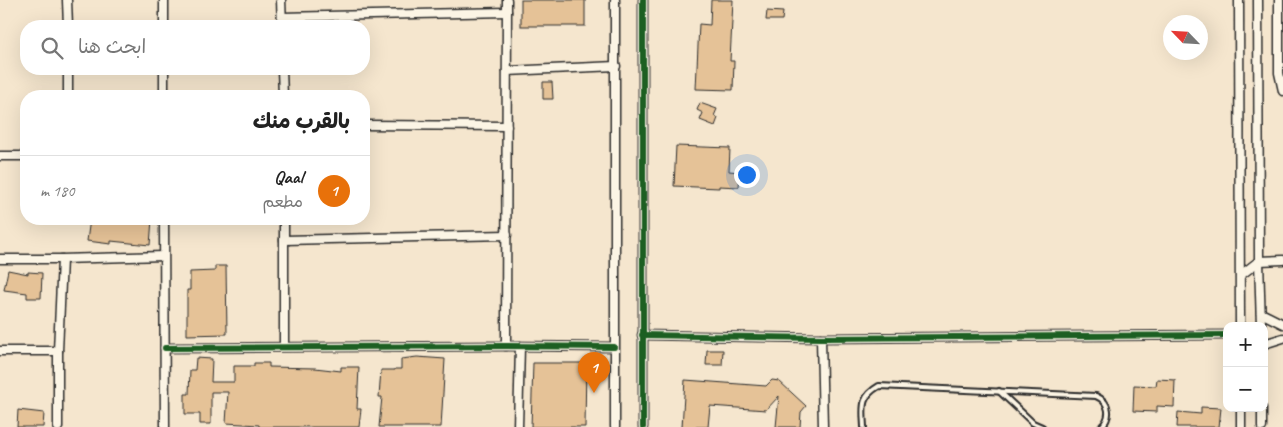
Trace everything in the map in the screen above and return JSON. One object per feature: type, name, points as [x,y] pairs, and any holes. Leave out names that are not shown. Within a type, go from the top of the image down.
[{"type":"street","points":[[68,0],[68,20]]},
{"type":"street","points":[[164,0],[164,20]]},
{"type":"street","points":[[281,0],[282,17],[507,12]]},
{"type":"street","points":[[506,346],[507,0]]},
{"type":"street","points":[[614,0],[616,66],[615,427]]},
{"type":"street","points":[[642,0],[643,427]]},
{"type":"street","points":[[1239,0],[1240,322]]},
{"type":"street","points":[[1258,0],[1261,322]]},
{"type":"street","points":[[1279,0],[1279,72],[1283,91]]},
{"type":"street","points":[[507,71],[616,66]]},
{"type":"street","points":[[68,75],[68,90]]},
{"type":"street","points":[[164,75],[164,90]]},
{"type":"street","points":[[282,75],[283,90]]},
{"type":"street","points":[[370,125],[506,126]]},
{"type":"street","points":[[0,156],[20,156]]},
{"type":"street","points":[[164,225],[165,427]]},
{"type":"street","points":[[284,225],[284,346]]},
{"type":"street","points":[[284,240],[507,235]]},
{"type":"street","points":[[0,259],[163,256]]},
{"type":"street","points":[[58,427],[58,351],[62,259]]},
{"type":"street","points":[[1241,275],[1259,261],[1283,260]]},
{"type":"street","points":[[1260,313],[1283,324]]},
{"type":"street","points":[[642,335],[821,338],[1223,335]]},
{"type":"street","points":[[821,338],[823,427]]},
{"type":"street","points":[[1268,343],[1283,338]]},
{"type":"street","points":[[165,348],[284,346],[614,347]]},
{"type":"street","points":[[518,427],[520,346]]},
{"type":"street","points":[[0,351],[58,351]]},
{"type":"street","points":[[1241,412],[1241,427]]},
{"type":"street","points":[[1262,412],[1262,427]]},
{"type":"lane","points":[[864,427],[864,402],[866,395],[879,386],[1096,396],[1103,399],[1107,404],[1106,422],[1101,427]]},
{"type":"lane","points":[[999,392],[1033,424],[1042,427]]},
{"type":"building","points":[[521,0],[585,0],[585,26],[521,26]]},
{"type":"building","points":[[711,0],[733,0],[730,61],[734,61],[733,90],[696,89],[699,24],[710,25]]},
{"type":"building","points":[[767,11],[783,12],[782,20],[766,20]]},
{"type":"building","points":[[543,82],[552,82],[553,99],[543,99]]},
{"type":"building","points":[[700,103],[717,109],[714,116],[718,118],[715,126],[700,120],[703,113],[697,110]]},
{"type":"building","points":[[676,146],[730,148],[729,171],[740,172],[739,187],[674,186]]},
{"type":"building","points":[[89,225],[152,225],[150,245],[111,241],[111,244],[87,241]]},
{"type":"building","points":[[215,266],[226,266],[227,334],[187,335],[187,290],[190,290],[190,272],[215,271]]},
{"type":"building","points":[[8,270],[28,274],[28,272],[42,273],[41,298],[27,298],[27,293],[4,290]]},
{"type":"building","points":[[707,350],[723,350],[722,365],[706,365]]},
{"type":"building","points":[[417,357],[445,359],[441,427],[379,427],[382,397],[379,397],[381,370],[401,369],[401,359]]},
{"type":"building","points":[[196,358],[212,359],[211,382],[234,382],[234,366],[254,366],[254,363],[269,363],[269,367],[315,368],[341,371],[341,367],[359,367],[357,409],[361,409],[359,427],[259,427],[259,425],[226,423],[228,392],[211,392],[211,424],[200,424],[200,414],[185,414],[185,394],[189,394],[190,370],[195,370]]},
{"type":"building","points":[[533,363],[586,363],[585,427],[531,427]]},
{"type":"building","points":[[1157,379],[1175,380],[1174,407],[1157,406],[1157,412],[1133,411],[1134,385],[1156,386]]},
{"type":"building","points":[[685,380],[766,386],[772,380],[779,381],[806,406],[801,412],[800,427],[776,427],[779,396],[766,410],[710,406],[708,427],[682,427]]},
{"type":"building","points":[[1201,407],[1221,408],[1219,427],[1177,427],[1178,412],[1201,414]]},
{"type":"building","points":[[18,410],[44,413],[43,427],[17,427]]},
{"type":"cycle path","points":[[643,0],[643,427]]},
{"type":"cycle path","points":[[642,335],[821,338],[1223,335]]},
{"type":"cycle path","points":[[165,348],[614,347]]},
{"type":"place","name":"Qaal","points":[[594,393]]}]
